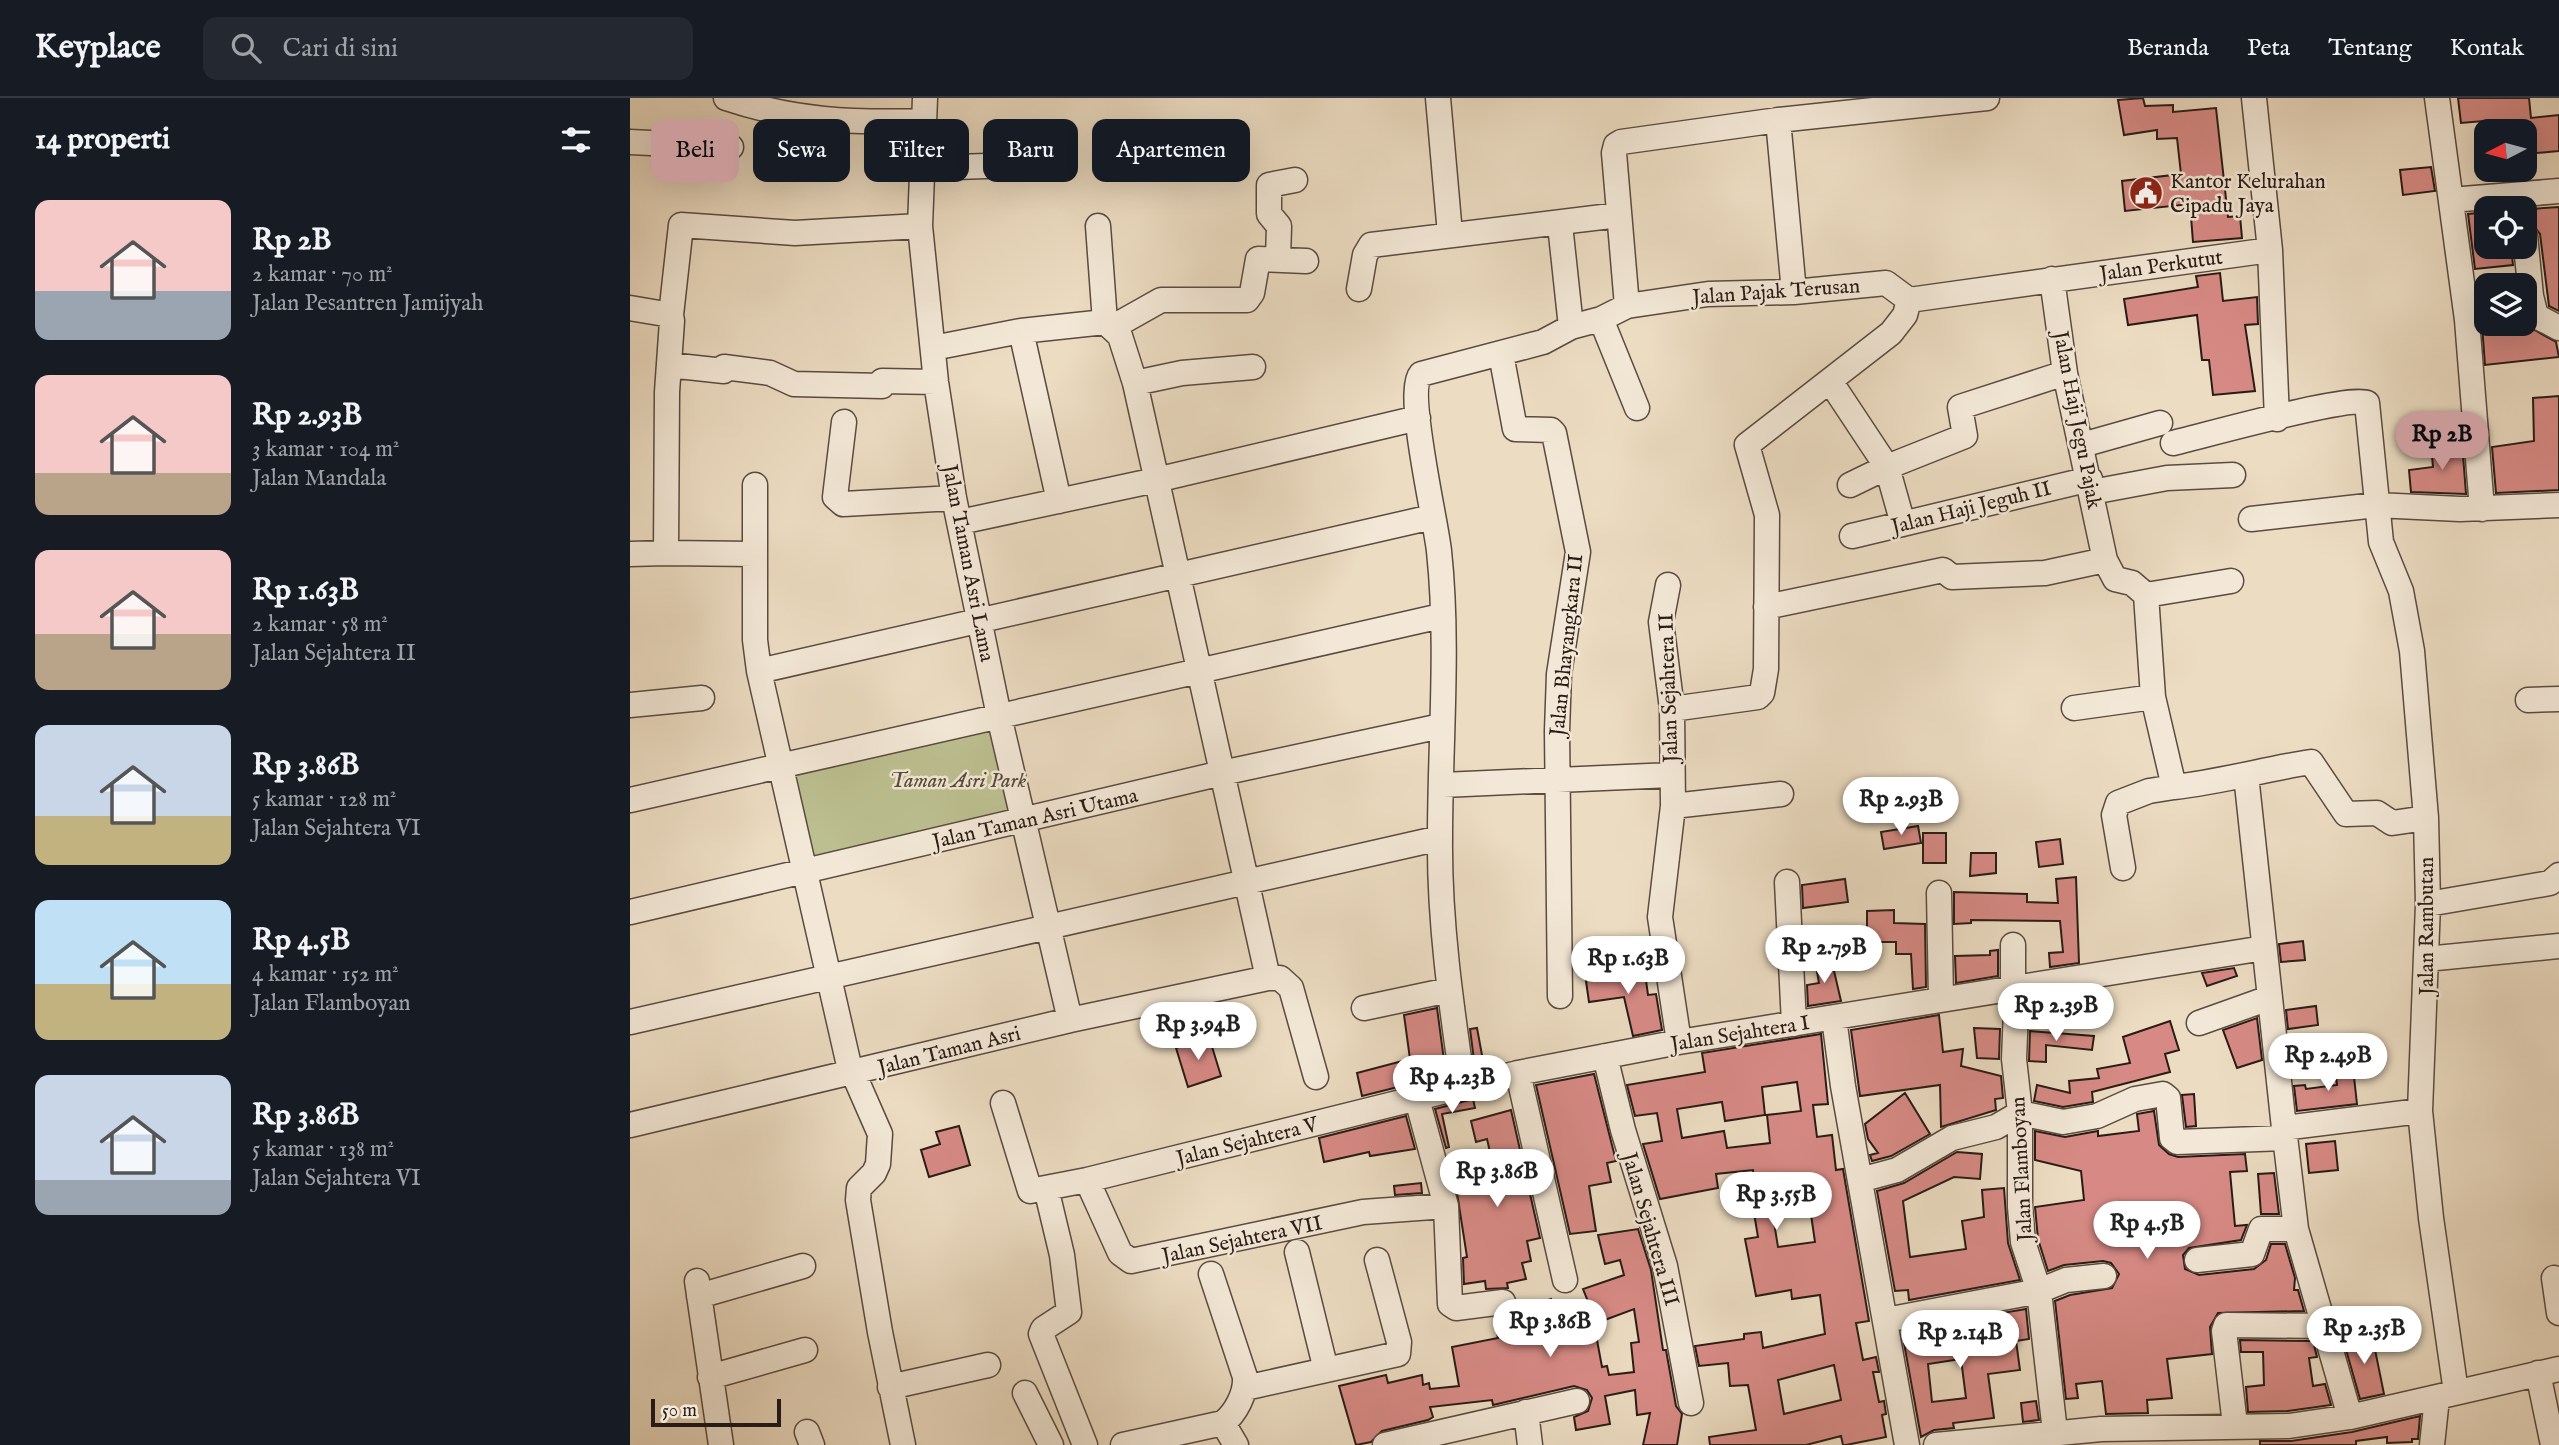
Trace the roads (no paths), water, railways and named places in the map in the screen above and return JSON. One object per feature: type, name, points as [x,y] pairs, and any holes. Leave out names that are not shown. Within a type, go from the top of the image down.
[{"type":"street","points":[[726,98],[764,111],[820,121],[925,109]]},
{"type":"street","points":[[1438,98],[1450,234]]},
{"type":"street","points":[[1627,306],[1614,153],[1616,145],[1621,142],[1778,120],[1987,98]]},
{"type":"street","points":[[2082,444],[2277,419],[2270,250],[2254,98]]},
{"type":"street","points":[[2437,98],[2467,320],[2482,509]]},
{"type":"street","points":[[1778,120],[1794,292]]},
{"type":"street","points":[[630,142],[651,143]]},
{"type":"street","points":[[1278,259],[1279,226],[1269,214],[1269,185],[1295,180]]},
{"type":"street","name":"Jalan Taman Asri Lama","points":[[922,182],[920,226],[936,382],[954,498],[999,716],[1070,1020]]},
{"type":"street","points":[[2537,197],[2559,191]]},
{"type":"street","points":[[2451,200],[2474,200]]},
{"type":"street","points":[[1359,289],[1365,255],[1371,245],[1619,215]]},
{"type":"street","points":[[666,553],[671,315],[678,231],[681,225],[686,223],[736,231],[795,233],[920,226]]},
{"type":"street","points":[[1098,226],[1109,325],[1119,336],[1135,383],[1268,978],[1280,978],[1290,988],[1316,1077]]},
{"type":"street","points":[[1561,234],[1571,327]]},
{"type":"street","name":"Jalan Perkutut","points":[[2052,279],[2270,250]]},
{"type":"street","points":[[2527,259],[2536,316],[2559,328]]},
{"type":"street","points":[[933,348],[1021,331],[1109,325],[1161,300],[1247,300],[1252,293],[1255,260],[1306,261]]},
{"type":"street","points":[[1672,709],[1758,697],[1762,693],[1766,669],[1767,515],[1747,445],[1891,333],[1905,315],[1909,300],[2052,279]]},
{"type":"street","name":"Jalan Haji Jegu Pajak","points":[[2052,279],[2065,373],[2105,560]]},
{"type":"street","name":"Jalan Pajak Terusan","points":[[1418,418],[1415,386],[1421,374],[1543,342],[1571,327],[1601,318],[1627,306],[1708,294],[1794,292],[1886,284],[1909,300]]},
{"type":"street","points":[[630,309],[671,315]]},
{"type":"street","points":[[1601,318],[1637,408]]},
{"type":"street","points":[[1021,331],[1059,501]]},
{"type":"street","name":"Jalan Bhayangkara II","points":[[1502,354],[1513,426],[1518,429],[1551,430],[1554,433],[1578,552],[1559,674],[1556,780],[1560,996]]},
{"type":"street","points":[[669,365],[724,371],[724,367],[741,368],[770,373],[794,384],[850,387],[882,386],[882,381],[936,382]]},
{"type":"street","points":[[1135,383],[1182,373],[1252,367]]},
{"type":"street","points":[[1850,485],[1965,436],[1959,407],[2065,373]]},
{"type":"street","points":[[1830,381],[1887,467],[1903,524]]},
{"type":"street","name":"Jalan Rambutan","points":[[2277,419],[2315,407],[2351,400],[2367,403],[2381,542],[2400,591],[2407,620],[2426,818],[2428,904],[2420,1111],[2447,1395],[2432,1445]]},
{"type":"street","points":[[960,522],[1156,480],[1418,418],[1440,562],[1443,785],[1440,838],[1449,990],[1463,1086]]},
{"type":"street","points":[[844,422],[835,497],[838,502],[843,504],[954,498]]},
{"type":"street","name":"Jalan Haji Jeguh II","points":[[1852,537],[2091,485],[2233,475]]},
{"type":"street","points":[[755,485],[755,640],[759,671],[853,1074],[880,1134],[878,1164],[874,1173],[859,1188],[858,1200],[890,1387],[903,1445]]},
{"type":"street","points":[[2251,519],[2376,505],[2482,509],[2559,505]]},
{"type":"street","points":[[759,671],[1432,517]]},
{"type":"street","points":[[630,554],[754,554]]},
{"type":"street","points":[[1766,607],[1943,570],[1952,577],[2045,573],[2105,560],[2115,579],[2132,583],[2146,595],[2152,697],[2174,787]]},
{"type":"street","points":[[2146,595],[2231,581]]},
{"type":"street","name":"Jalan Sejahtera II","points":[[1668,584],[1661,622],[1672,709],[1673,806],[1660,917],[1679,1042]]},
{"type":"street","points":[[630,800],[1441,616]]},
{"type":"street","points":[[2074,708],[2152,697]]},
{"type":"street","points":[[630,705],[702,698]]},
{"type":"street","points":[[2528,700],[2559,699]]},
{"type":"street","name":"Jalan Taman Asri Utama","points":[[630,912],[1023,822],[1222,773],[1441,726]]},
{"type":"street","points":[[2123,868],[2114,815],[2118,803],[2149,791],[2215,783],[2311,762],[2346,814],[2377,813],[2392,823],[2426,818]]},
{"type":"street","points":[[1443,785],[1671,775]]},
{"type":"street","points":[[2246,775],[2296,1229],[2350,1417]]},
{"type":"street","points":[[1673,806],[1781,794]]},
{"type":"street","points":[[630,1022],[1440,838]]},
{"type":"street","points":[[2428,904],[2545,884],[2559,875]]},
{"type":"street","points":[[1787,882],[1794,1024]]},
{"type":"street","points":[[1940,893],[1941,999]]},
{"type":"street","name":"Jalan Flamboyan","points":[[2013,945],[2014,1059],[2020,1113],[2018,1157],[2023,1242],[2039,1291],[2055,1432]]},
{"type":"street","points":[[2426,959],[2559,946]]},
{"type":"street","name":"Jalan Sejahtera I","points":[[1463,1086],[1679,1042],[2015,987],[2097,977],[2264,948]]},
{"type":"street","name":"Jalan Taman Asri","points":[[630,1125],[853,1074],[1070,1020],[1268,978]]},
{"type":"street","points":[[1363,1008],[1449,990]]},
{"type":"street","points":[[2199,1023],[2269,998]]},
{"type":"street","points":[[1834,1018],[1843,1086],[1907,1445]]},
{"type":"street","name":"Jalan Sejahtera III","points":[[1605,1056],[1623,1129],[1665,1266],[1691,1403]]},
{"type":"street","points":[[1518,1073],[1565,1280]]},
{"type":"street","name":"Jalan Sejahtera V","points":[[1038,1190],[1463,1086]]},
{"type":"street","points":[[1860,1180],[1898,1170],[1952,1138],[1996,1127],[2020,1113],[2063,1122],[2097,1116],[2135,1099],[2163,1094],[2168,1098],[2172,1138],[2177,1142],[2284,1133],[2420,1111]]},
{"type":"street","points":[[1417,1099],[1446,1206],[1447,1261],[1452,1308],[1503,1302]]},
{"type":"street","points":[[1003,1103],[1062,1255],[1069,1312],[1043,1329],[1041,1334],[1084,1445]]},
{"type":"street","name":"Jalan Sejahtera VII","points":[[1087,1180],[1120,1253],[1131,1261],[1363,1212],[1446,1206]]},
{"type":"street","points":[[2197,1260],[2252,1254],[2261,1229],[2296,1229]]},
{"type":"street","points":[[1297,1252],[1325,1370]]},
{"type":"street","points":[[1245,1388],[1398,1354],[1399,1342],[1377,1260]]},
{"type":"street","points":[[721,1445],[698,1289],[803,1266]]},
{"type":"street","points":[[1123,1445],[1223,1423],[1231,1416],[1245,1388],[1245,1377],[1211,1275]]},
{"type":"street","points":[[1886,1320],[2039,1291],[2066,1280],[2104,1276]]},
{"type":"street","points":[[2554,1278],[2559,1313]]},
{"type":"street","points":[[2235,1425],[2224,1331],[2226,1325],[2325,1326]]},
{"type":"street","points":[[710,1377],[805,1350]]},
{"type":"street","points":[[890,1387],[988,1364]]},
{"type":"street","points":[[1936,1445],[2011,1440],[2055,1432],[2102,1437],[2235,1425],[2289,1426],[2350,1417],[2549,1371],[2553,1445]]},
{"type":"street","points":[[1025,1393],[1051,1445]]},
{"type":"street","points":[[1385,1445],[1577,1401]]},
{"type":"street","points":[[1526,1412],[1530,1445]]},
{"type":"street","points":[[1223,1423],[1236,1445]]},
{"type":"place","name":"Kantor Kelurahan Cipadu Jaya","points":[[2146,193]]},
{"type":"park label","name":"Taman Asri Park","points":[[958,780]]}]
